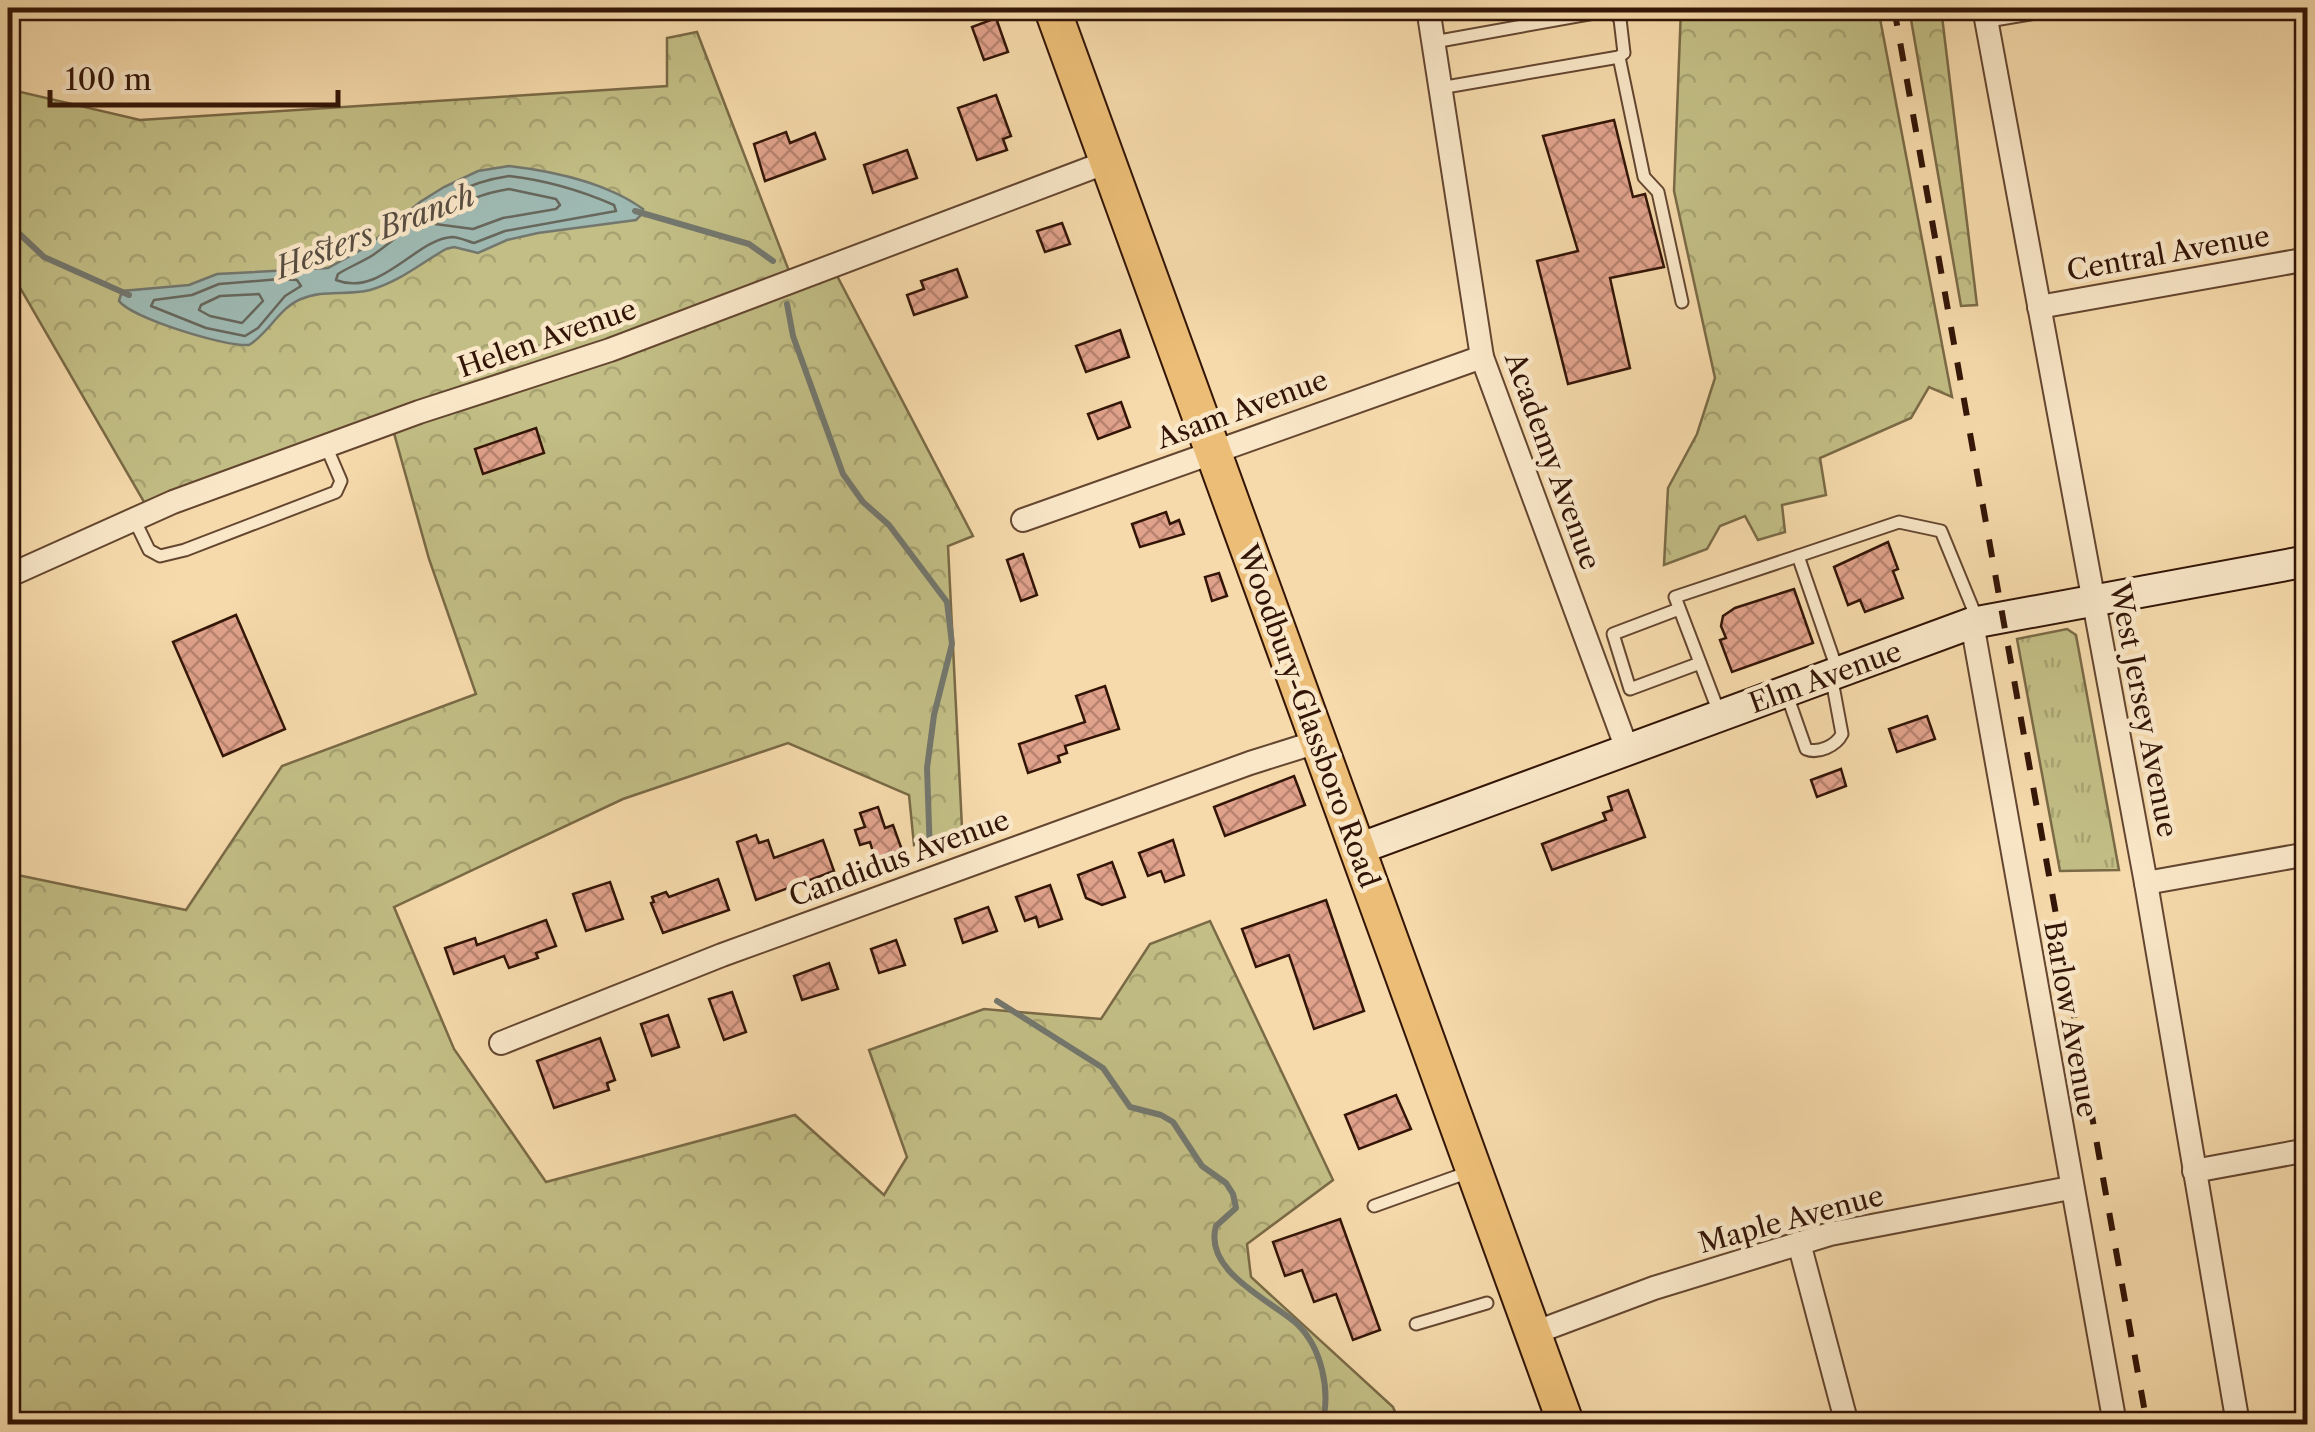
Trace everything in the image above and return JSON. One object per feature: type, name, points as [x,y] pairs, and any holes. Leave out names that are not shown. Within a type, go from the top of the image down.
[{"type":"main road","name":"Woodbury-Glassboro Road","points":[[1052,8],[1358,849],[1456,1177],[1534,1333],[1566,1424]]},
{"type":"main road","name":"Elm Avenue","points":[[1358,849],[1975,623],[2308,561]]},
{"type":"street","name":"Academy Avenue","points":[[1428,8],[1482,357],[1627,749]]},
{"type":"street","points":[[1985,12],[2034,8]]},
{"type":"street","name":"West Jersey Avenue","points":[[1985,12],[2146,883],[2238,1424]]},
{"type":"street","name":"Helen Avenue","points":[[8,576],[134,519],[326,446],[610,350],[1107,162]]},
{"type":"street","name":"Central Avenue","points":[[2039,307],[2308,259]]},
{"type":"street","name":"Asam Avenue","points":[[1023,520],[1482,357]]},
{"type":"street","name":"Barlow Avenue","points":[[1975,623],[2070,1188],[2115,1424]]},
{"type":"street","name":"Candidus Avenue","points":[[501,1043],[722,954],[1320,741]]},
{"type":"street","points":[[2146,883],[2308,854]]},
{"type":"street","points":[[2194,1170],[2308,1150]]},
{"type":"street","name":"Maple Avenue","points":[[1534,1333],[1654,1288],[1830,1234],[2070,1188]]},
{"type":"street","points":[[1800,1243],[1848,1424]]},
{"type":"lane","points":[[1433,42],[1611,10],[1620,19],[1624,53],[1620,57],[1440,88]]},
{"type":"lane","points":[[1620,57],[1644,177],[1658,192],[1682,302]]},
{"type":"lane","points":[[134,519],[149,550],[160,556],[185,550],[336,492],[341,481],[326,446]]},
{"type":"lane","points":[[1720,716],[1675,597],[1899,522],[1941,531],[1975,623]]},
{"type":"lane","points":[[1786,692],[1806,750],[1838,741],[1842,734],[1835,674],[1798,556]]},
{"type":"lane","points":[[1679,609],[1612,634],[1630,689],[1700,663]]},
{"type":"lane","points":[[1374,1206],[1456,1177]]},
{"type":"lane","points":[[1416,1324],[1487,1302]]},
{"type":"green space","points":[[1681,8],[1878,8],[1952,397],[1929,387],[1911,418],[1820,458],[1826,495],[1782,505],[1785,532],[1758,540],[1745,516],[1720,526],[1707,549],[1664,565],[1668,488],[1697,434],[1715,378],[1674,191]]},
{"type":"green space","points":[[1909,8],[1941,8],[1977,305],[1961,306]]},
{"type":"green space","points":[[697,32],[794,284],[835,272],[973,536],[948,546],[962,828],[914,845],[909,795],[788,743],[623,799],[394,907],[454,1049],[546,1182],[795,1115],[884,1195],[907,1157],[869,1050],[984,1009],[1101,1019],[1150,944],[1210,921],[1333,1180],[1247,1244],[1251,1277],[1393,1407],[1400,1424],[8,1424],[8,873],[186,910],[282,766],[476,694],[429,559],[392,426],[151,514],[8,267],[8,89],[140,120],[667,86],[667,38]]},
{"type":"green space","points":[[2067,629],[2076,635],[2119,870],[2060,871],[2017,639]]},
{"type":"water","points":[[509,166],[596,185],[629,200],[643,213],[636,220],[507,240],[478,253],[446,249],[381,287],[301,299],[286,308],[249,345],[180,330],[141,315],[119,301],[122,291],[189,285],[217,274],[328,268],[368,246],[444,187],[478,171]]},
{"type":"building","points":[[996,18],[1008,52],[984,60],[972,27]]},
{"type":"building","points":[[996,95],[1011,136],[1003,139],[1007,150],[977,160],[958,108]]},
{"type":"building","points":[[1614,120],[1633,197],[1645,194],[1664,267],[1610,278],[1630,368],[1568,384],[1537,261],[1578,251],[1543,136]]},
{"type":"building","points":[[786,132],[790,143],[815,133],[825,159],[765,181],[754,144]]},
{"type":"building","points":[[907,150],[917,178],[873,193],[864,165]]},
{"type":"building","points":[[1062,223],[1070,244],[1045,252],[1037,231]]},
{"type":"building","points":[[957,269],[967,297],[914,315],[907,295],[924,289],[921,281]]},
{"type":"building","points":[[1120,330],[1129,357],[1086,372],[1076,346]]},
{"type":"building","points":[[1121,402],[1130,427],[1098,439],[1088,414]]},
{"type":"building","points":[[536,428],[544,453],[483,474],[475,449]]},
{"type":"building","points":[[1166,512],[1170,524],[1179,520],[1184,534],[1140,547],[1132,524]]},
{"type":"building","points":[[1888,542],[1903,598],[1865,612],[1860,600],[1848,605],[1834,567]]},
{"type":"building","points":[[1023,554],[1037,595],[1021,601],[1007,560]]},
{"type":"building","points":[[1219,573],[1227,596],[1212,601],[1205,577]]},
{"type":"building","points":[[1794,589],[1813,643],[1732,672],[1720,640],[1726,638],[1721,626],[1723,616],[1735,608]]},
{"type":"building","points":[[236,615],[285,729],[223,756],[173,642]]},
{"type":"building","points":[[1105,686],[1119,729],[1065,746],[1067,753],[1058,756],[1060,762],[1028,773],[1019,744],[1085,722],[1076,696]]},
{"type":"building","points":[[1927,716],[1935,739],[1897,752],[1889,729]]},
{"type":"building","points":[[1841,769],[1846,786],[1817,797],[1811,780]]},
{"type":"building","points":[[1294,776],[1305,805],[1225,836],[1214,807]]},
{"type":"building","points":[[1628,790],[1645,837],[1552,870],[1542,844],[1606,820],[1603,813],[1612,810],[1608,797]]},
{"type":"building","points":[[878,807],[885,828],[893,825],[902,850],[875,859],[870,842],[860,845],[855,830],[865,827],[860,813]]},
{"type":"building","points":[[756,835],[759,843],[768,840],[774,858],[823,840],[834,871],[756,900],[737,842]]},
{"type":"building","points":[[1173,840],[1184,875],[1165,882],[1161,871],[1148,876],[1139,853]]},
{"type":"building","points":[[1112,862],[1125,897],[1102,905],[1086,898],[1078,875]]},
{"type":"building","points":[[718,879],[729,910],[663,933],[652,897],[666,892],[669,897]]},
{"type":"building","points":[[610,882],[623,919],[586,931],[573,894]]},
{"type":"building","points":[[1050,885],[1062,919],[1039,927],[1036,917],[1025,921],[1016,897]]},
{"type":"building","points":[[1326,900],[1364,1011],[1314,1029],[1289,955],[1256,967],[1242,929]]},
{"type":"building","points":[[988,907],[997,931],[963,943],[955,919]]},
{"type":"building","points":[[546,920],[556,946],[536,953],[538,958],[509,968],[504,956],[454,974],[445,948],[475,938],[477,945]]},
{"type":"building","points":[[896,940],[905,965],[879,973],[871,949]]},
{"type":"building","points":[[829,963],[838,989],[802,1000],[794,976]]},
{"type":"building","points":[[732,992],[746,1032],[724,1040],[709,999]]},
{"type":"building","points":[[668,1015],[679,1047],[652,1056],[641,1024]]},
{"type":"building","points":[[600,1038],[615,1080],[607,1083],[609,1090],[554,1108],[537,1061]]},
{"type":"building","points":[[1396,1095],[1411,1129],[1359,1149],[1345,1115]]},
{"type":"building","points":[[1340,1219],[1380,1330],[1353,1340],[1336,1294],[1314,1302],[1302,1270],[1285,1276],[1273,1242]]},
{"type":"waterway","name":"Hesters Branch","points":[[635,211],[749,244],[773,261]]},
{"type":"waterway","name":"Hesters Branch","points":[[8,223],[44,257],[129,295]]},
{"type":"waterway","name":"Hesters Branch","points":[[787,304],[793,336],[843,474],[863,502],[889,525],[947,602],[952,644],[934,715],[927,768],[930,854]]},
{"type":"waterway","name":"Hesters Branch","points":[[997,1001],[1103,1068],[1130,1107],[1173,1122],[1202,1166],[1226,1183],[1236,1208],[1216,1226],[1219,1257],[1241,1283],[1296,1323],[1312,1344],[1325,1384],[1322,1424]]},
{"type":"railway","points":[[1894,8],[2147,1424]]}]
